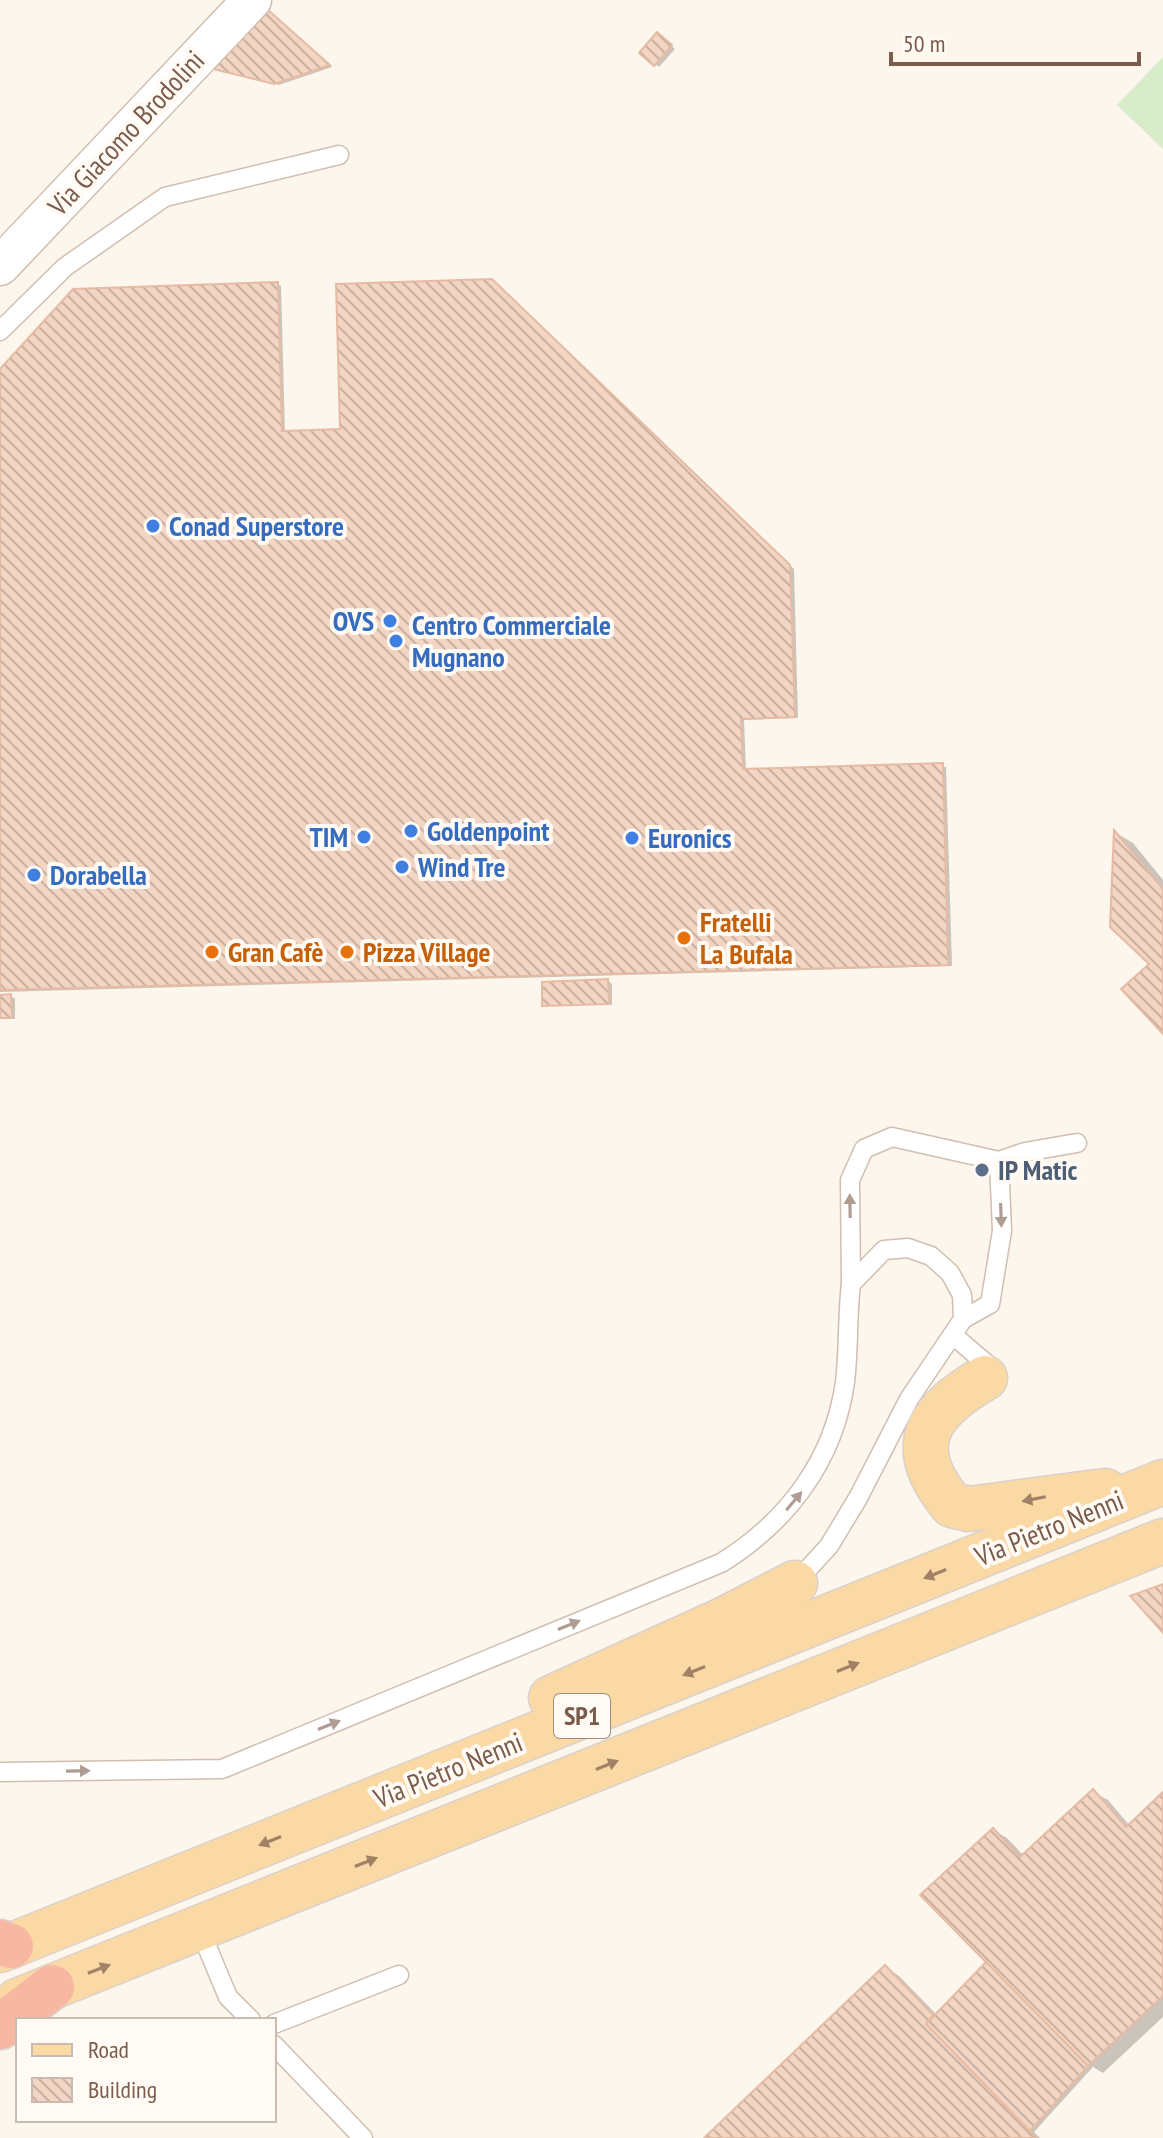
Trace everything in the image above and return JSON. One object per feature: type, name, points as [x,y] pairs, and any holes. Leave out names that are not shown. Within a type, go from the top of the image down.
[{"type":"highway","points":[[0,2027],[52,1987]]},
{"type":"main road","points":[[990,1375],[938,1411],[930,1426],[927,1461],[933,1478],[952,1505],[969,1509],[1096,1491],[1151,1487]]},
{"type":"main road","name":"Via Pietro Nenni","points":[[4,1946],[1151,1487]]},
{"type":"main road","name":"Via Pietro Nenni","points":[[0,2008],[1163,1541]]},
{"type":"main road","points":[[314,1824],[408,1763],[723,1620],[795,1583]]},
{"type":"street","name":"Via Giacomo Brodolini","points":[[0,266],[252,0]]},
{"type":"lane","points":[[0,331],[65,267],[165,197],[339,155]]},
{"type":"lane","points":[[0,1772],[222,1769],[721,1563],[760,1536],[808,1485],[837,1420],[845,1380],[851,1284],[850,1180],[864,1149],[892,1137],[999,1161],[1025,1152],[1077,1143]]},
{"type":"lane","points":[[795,1583],[829,1546],[858,1498],[909,1399],[958,1328],[990,1304],[1002,1231],[999,1161]]},
{"type":"lane","points":[[851,1284],[884,1250],[908,1248],[931,1256],[950,1273],[962,1295],[958,1328],[990,1375]]},
{"type":"lane","points":[[200,1930],[228,1997],[249,2018]]},
{"type":"lane","points":[[276,2023],[399,1975]]},
{"type":"lane","points":[[276,2047],[363,2138]]},
{"type":"green space","points":[[1163,57],[1163,149],[1117,105]]},
{"type":"building","points":[[267,9],[330,65],[274,84],[213,69]]},
{"type":"building","points":[[657,32],[672,45],[654,66],[639,53]]},
{"type":"building","name":"Centro Commerciale Mugnano","points":[[492,279],[790,565],[795,717],[741,719],[743,769],[943,763],[948,965],[0,990],[0,369],[73,289],[278,282],[282,431],[340,429],[336,284]]},
{"type":"building","points":[[1114,830],[1163,889],[1163,1034],[1121,989],[1149,964],[1110,927]]},
{"type":"building","points":[[608,979],[609,1004],[542,1006],[542,982]]},
{"type":"building","points":[[11,994],[12,1018],[0,1018],[0,995]]},
{"type":"building","points":[[1163,1584],[1163,1633],[1130,1596]]},
{"type":"building","points":[[1093,1789],[1126,1827],[1163,1792],[1163,1996],[1088,2066],[920,1895],[993,1828],[1020,1857]]},
{"type":"building","points":[[986,1962],[1088,2066],[1030,2131],[926,2024]]},
{"type":"building","points":[[885,1965],[933,2015],[926,2024],[1036,2138],[704,2138]]},
{"type":"place","name":"Conad Superstore","points":[[153,526]]},
{"type":"place","name":"OVS","points":[[390,621]]},
{"type":"place","name":"Centro Commerciale Mugnano","points":[[396,641]]},
{"type":"place","name":"Goldenpoint","points":[[411,831]]},
{"type":"place","name":"TIM","points":[[364,837]]},
{"type":"place","name":"Euronics","points":[[632,838]]},
{"type":"place","name":"Wind Tre","points":[[402,867]]},
{"type":"place","name":"Dorabella","points":[[34,875]]},
{"type":"place","name":"Fratelli La Bufala","points":[[684,938]]},
{"type":"place","name":"Gran Cafè","points":[[212,952]]},
{"type":"place","name":"Pizza Village","points":[[347,952]]},
{"type":"place","name":"IP Matic","points":[[982,1170]]}]
